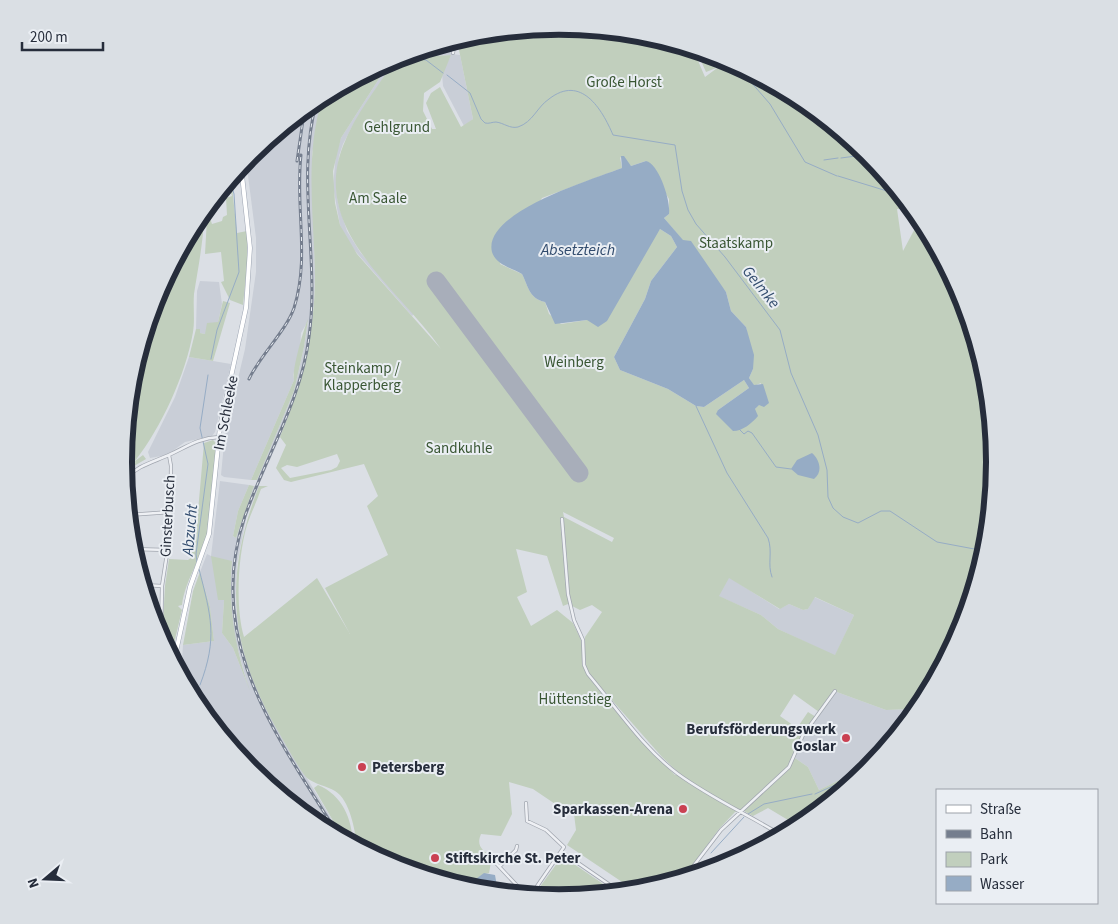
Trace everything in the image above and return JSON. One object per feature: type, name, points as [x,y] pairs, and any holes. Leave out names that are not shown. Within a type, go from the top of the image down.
[{"type":"main road","name":"Im Schleeke","points":[[176,650],[190,587],[212,522],[219,437],[240,343],[250,272],[248,223],[242,176]]},
{"type":"street","points":[[453,53],[454,49]]},
{"type":"street","points":[[132,473],[142,466],[200,439],[219,437]]},
{"type":"street","name":"Ginsterbusch","points":[[161,615],[162,586],[168,550],[171,512],[169,455]]},
{"type":"street","points":[[136,514],[171,512]]},
{"type":"street","points":[[562,519],[565,569],[571,606],[574,620],[583,640],[584,664],[588,674],[673,770],[739,812],[774,831]]},
{"type":"street","points":[[141,549],[168,550]]},
{"type":"street","points":[[151,585],[162,586]]},
{"type":"street","points":[[693,867],[721,830],[789,767],[803,734],[835,691]]},
{"type":"street","points":[[526,803],[527,821],[546,830],[564,845],[562,852],[536,888]]},
{"type":"street","points":[[500,866],[516,850],[517,846]]},
{"type":"street","points":[[562,852],[611,885]]},
{"type":"street","points":[[492,859],[518,887]]},
{"type":"shaded area","points":[[454,49],[451,54],[460,55],[473,119],[464,126],[443,86],[442,73],[451,55],[431,55]]},
{"type":"shaded area","points":[[387,72],[343,144],[339,156],[336,187],[338,203],[347,231],[360,252],[414,314],[412,316],[349,244],[340,225],[333,186],[336,154],[341,138],[382,74]]},
{"type":"shaded area","points":[[321,108],[312,154],[315,274],[313,323],[304,372],[280,437],[261,480],[257,480],[294,391],[308,321],[301,333],[300,350],[293,375],[294,380],[251,480],[221,475],[225,433],[245,349],[256,272],[256,238],[247,170],[277,141]]},
{"type":"shaded area","points":[[200,281],[219,282],[222,304],[218,322],[205,334],[200,333],[196,329],[197,291]]},
{"type":"shaded area","points":[[189,357],[231,364],[215,432],[212,436],[185,442],[167,455],[150,458],[148,452],[175,397]]},
{"type":"shaded area","points":[[220,481],[249,485],[238,511],[233,536],[236,538],[254,486],[259,486],[246,518],[237,564],[235,603],[242,650],[281,735],[336,826],[299,801],[277,783],[238,744],[204,699],[182,662],[183,645],[214,641],[210,607],[200,572],[207,554],[211,556]],"holes":[[[232,561],[230,593],[233,632],[248,686],[233,648],[222,633],[224,600],[218,600]]]},
{"type":"shaded area","points":[[729,577],[779,609],[789,604],[803,610],[808,609],[814,597],[854,615],[835,656],[778,629],[761,615],[718,596]]},
{"type":"shaded area","name":"Berufsförderungswerk Goslar","points":[[834,691],[886,710],[907,709],[880,744],[849,775],[819,790],[808,767],[792,756],[803,732]]},
{"type":"green space","points":[[559,35],[587,36],[642,43],[697,58],[705,77],[719,67],[748,79],[796,107],[841,141],[880,180],[898,202],[903,209],[897,209],[903,251],[916,227],[942,273],[953,299],[963,325],[978,379],[985,434],[986,462],[985,490],[978,545],[963,599],[953,625],[929,676],[914,699],[907,709],[886,710],[834,691],[819,712],[794,694],[780,716],[797,728],[808,712],[816,717],[803,732],[792,756],[808,767],[819,790],[849,775],[819,801],[790,821],[768,808],[753,816],[744,811],[735,812],[719,829],[691,868],[642,881],[624,884],[567,845],[576,830],[573,806],[569,804],[567,812],[533,789],[509,782],[512,814],[501,836],[481,834],[480,845],[492,857],[489,873],[474,881],[422,866],[356,838],[351,816],[340,795],[307,778],[279,733],[262,702],[241,642],[236,582],[240,551],[247,520],[259,486],[268,486],[261,489],[249,520],[241,551],[239,611],[244,637],[317,578],[350,634],[325,588],[388,555],[367,506],[378,496],[364,464],[291,482],[284,480],[276,468],[286,445],[280,437],[301,378],[313,317],[315,275],[312,162],[320,109],[345,92],[382,74],[341,138],[333,171],[335,203],[340,225],[357,254],[441,349],[383,280],[348,232],[338,205],[336,177],[343,146],[348,134],[387,72],[431,55],[451,55],[440,82],[424,93],[423,111],[432,129],[436,129],[426,103],[431,93],[440,87],[461,127],[473,119],[458,47],[503,39]],"holes":[[[620,157],[631,166],[646,161],[669,199],[669,214],[664,218],[726,292],[731,311],[746,327],[753,369],[749,378],[754,386],[761,383],[759,404],[755,409],[718,410],[749,388],[744,380],[704,407],[696,406],[668,389],[620,370],[614,357],[645,299],[651,281],[677,247],[671,236],[660,229],[587,320],[561,324],[549,314],[545,302],[533,295],[522,274],[500,264],[542,198],[622,168]],[[337,454],[340,461],[337,467],[331,470],[290,478],[281,468],[287,465],[297,467]],[[563,512],[614,538],[612,542],[564,517]],[[516,549],[547,556],[563,606],[568,604],[580,610],[592,605],[602,612],[585,637],[584,668],[582,642],[573,623],[557,610],[531,626],[517,597],[527,592]],[[729,578],[780,609],[789,604],[803,610],[808,609],[815,597],[854,615],[835,655],[778,629],[761,615],[719,596]],[[596,682],[662,757],[680,774],[675,775],[643,742]]]},
{"type":"green space","points":[[700,60],[719,67],[719,67],[706,72]]},
{"type":"green space","points":[[232,187],[237,233],[247,231],[247,266],[243,305],[230,300],[221,282],[224,281],[221,252],[205,254],[207,221],[210,218],[212,224],[222,221],[223,217],[227,215],[226,198],[232,196],[230,190]]},
{"type":"green space","points":[[203,226],[194,294],[194,327],[190,348],[178,383],[163,417],[135,461],[143,455],[146,459],[132,467],[133,434],[140,379],[155,325],[165,299],[189,248]]},
{"type":"green space","points":[[223,301],[230,303],[213,361],[189,357],[196,329],[200,329],[200,333],[205,334],[207,323],[218,322]]},
{"type":"green space","points":[[308,319],[294,391],[257,480],[251,480],[294,380],[296,360]]},
{"type":"green space","points":[[213,440],[216,443],[209,522],[205,542],[186,587],[182,605],[178,606],[182,610],[174,645],[163,620],[169,559],[188,560],[191,558],[197,523],[204,443]]},
{"type":"green space","points":[[249,485],[254,486],[236,538],[233,536],[238,511]]},
{"type":"green space","points":[[211,556],[232,561],[231,595],[234,627],[240,659],[250,691],[233,648],[222,633],[224,600],[218,600]]},
{"type":"green space","points":[[200,572],[210,607],[214,641],[183,645],[193,591]]},
{"type":"green space","points":[[318,785],[326,789],[339,801],[348,817],[352,836],[336,826],[314,788]]},
{"type":"green space","points":[[563,855],[606,886],[559,889],[539,888]]},
{"type":"water","name":"Absetzteich","points":[[621,156],[624,156],[631,166],[646,161],[655,169],[660,176],[668,201],[669,214],[664,218],[683,240],[691,241],[726,292],[731,311],[746,327],[754,355],[753,369],[749,378],[754,385],[763,384],[769,403],[764,407],[759,405],[755,409],[758,416],[740,430],[733,431],[716,414],[718,410],[749,388],[744,380],[704,407],[696,406],[668,389],[620,370],[614,357],[645,299],[651,281],[677,247],[671,236],[660,229],[607,321],[598,327],[587,320],[555,324],[545,302],[533,295],[522,274],[505,266],[497,260],[492,252],[494,237],[504,224],[521,211],[566,189],[622,168]]},
{"type":"water","points":[[812,453],[817,459],[819,466],[819,473],[814,479],[798,475],[791,469],[797,460]]},
{"type":"water","points":[[484,873],[495,875],[497,884],[476,881],[474,880]]},
{"type":"waterway","name":"Gelmke","points":[[420,59],[426,60],[443,73]]},
{"type":"waterway","name":"Gelmke","points":[[447,75],[470,93],[481,119],[485,123],[496,122],[518,127],[527,122],[549,99],[560,92],[571,90],[589,98],[603,115],[613,135],[675,145],[682,191],[688,210],[696,224],[725,257],[780,330],[791,373],[818,435],[827,470],[828,497],[833,508],[843,517],[858,523],[881,511],[890,511],[937,542],[977,549]]},
{"type":"waterway","points":[[748,79],[770,104],[805,162],[837,176]]},
{"type":"waterway","points":[[841,158],[856,156]]},
{"type":"waterway","points":[[824,160],[838,158]]},
{"type":"waterway","points":[[838,176],[890,192]]},
{"type":"waterway","name":"Abzucht","points":[[211,359],[217,330],[239,272],[232,187]]},
{"type":"waterway","name":"Abzucht","points":[[197,562],[196,554],[208,464],[200,428],[208,375]]},
{"type":"waterway","points":[[696,406],[727,473],[768,538],[772,577]]},
{"type":"waterway","points":[[740,430],[744,434],[748,431],[752,433],[776,467],[791,469]]},
{"type":"waterway","name":"Abzucht","points":[[199,569],[207,600],[211,627],[209,654],[200,685]]},
{"type":"waterway","points":[[815,794],[842,782]]},
{"type":"waterway","points":[[748,814],[764,804],[812,794]]},
{"type":"waterway","points":[[711,853],[744,817]]},
{"type":"runway","points":[[436,281],[579,473]]},
{"type":"railway","points":[[314,112],[308,159],[312,278],[309,337],[299,384],[245,516],[234,561],[233,604],[240,645],[253,685],[271,724],[331,823]]},
{"type":"railway","points":[[297,161],[303,120]]},
{"type":"railway","points":[[249,379],[290,317],[299,289],[302,251],[301,155]]},
{"type":"place","name":"Berufsförderungswerk Goslar","points":[[846,738]]},
{"type":"place","name":"Petersberg","points":[[362,767]]},
{"type":"place","name":"Sparkassen-Arena","points":[[683,809]]},
{"type":"place","name":"Stiftskirche St. Peter","points":[[435,858]]},
{"type":"park label","name":"Große Horst","points":[[624,82]]},
{"type":"park label","name":"Gehlgrund","points":[[397,127]]},
{"type":"park label","name":"Am Saale","points":[[378,198]]},
{"type":"park label","name":"Staatskamp","points":[[736,243]]},
{"type":"park label","name":"Weinberg","points":[[574,362]]},
{"type":"park label","name":"Steinkamp / Klapperberg","points":[[362,376]]},
{"type":"park label","name":"Sandkuhle","points":[[459,448]]},
{"type":"park label","name":"Hüttenstieg","points":[[575,699]]}]
